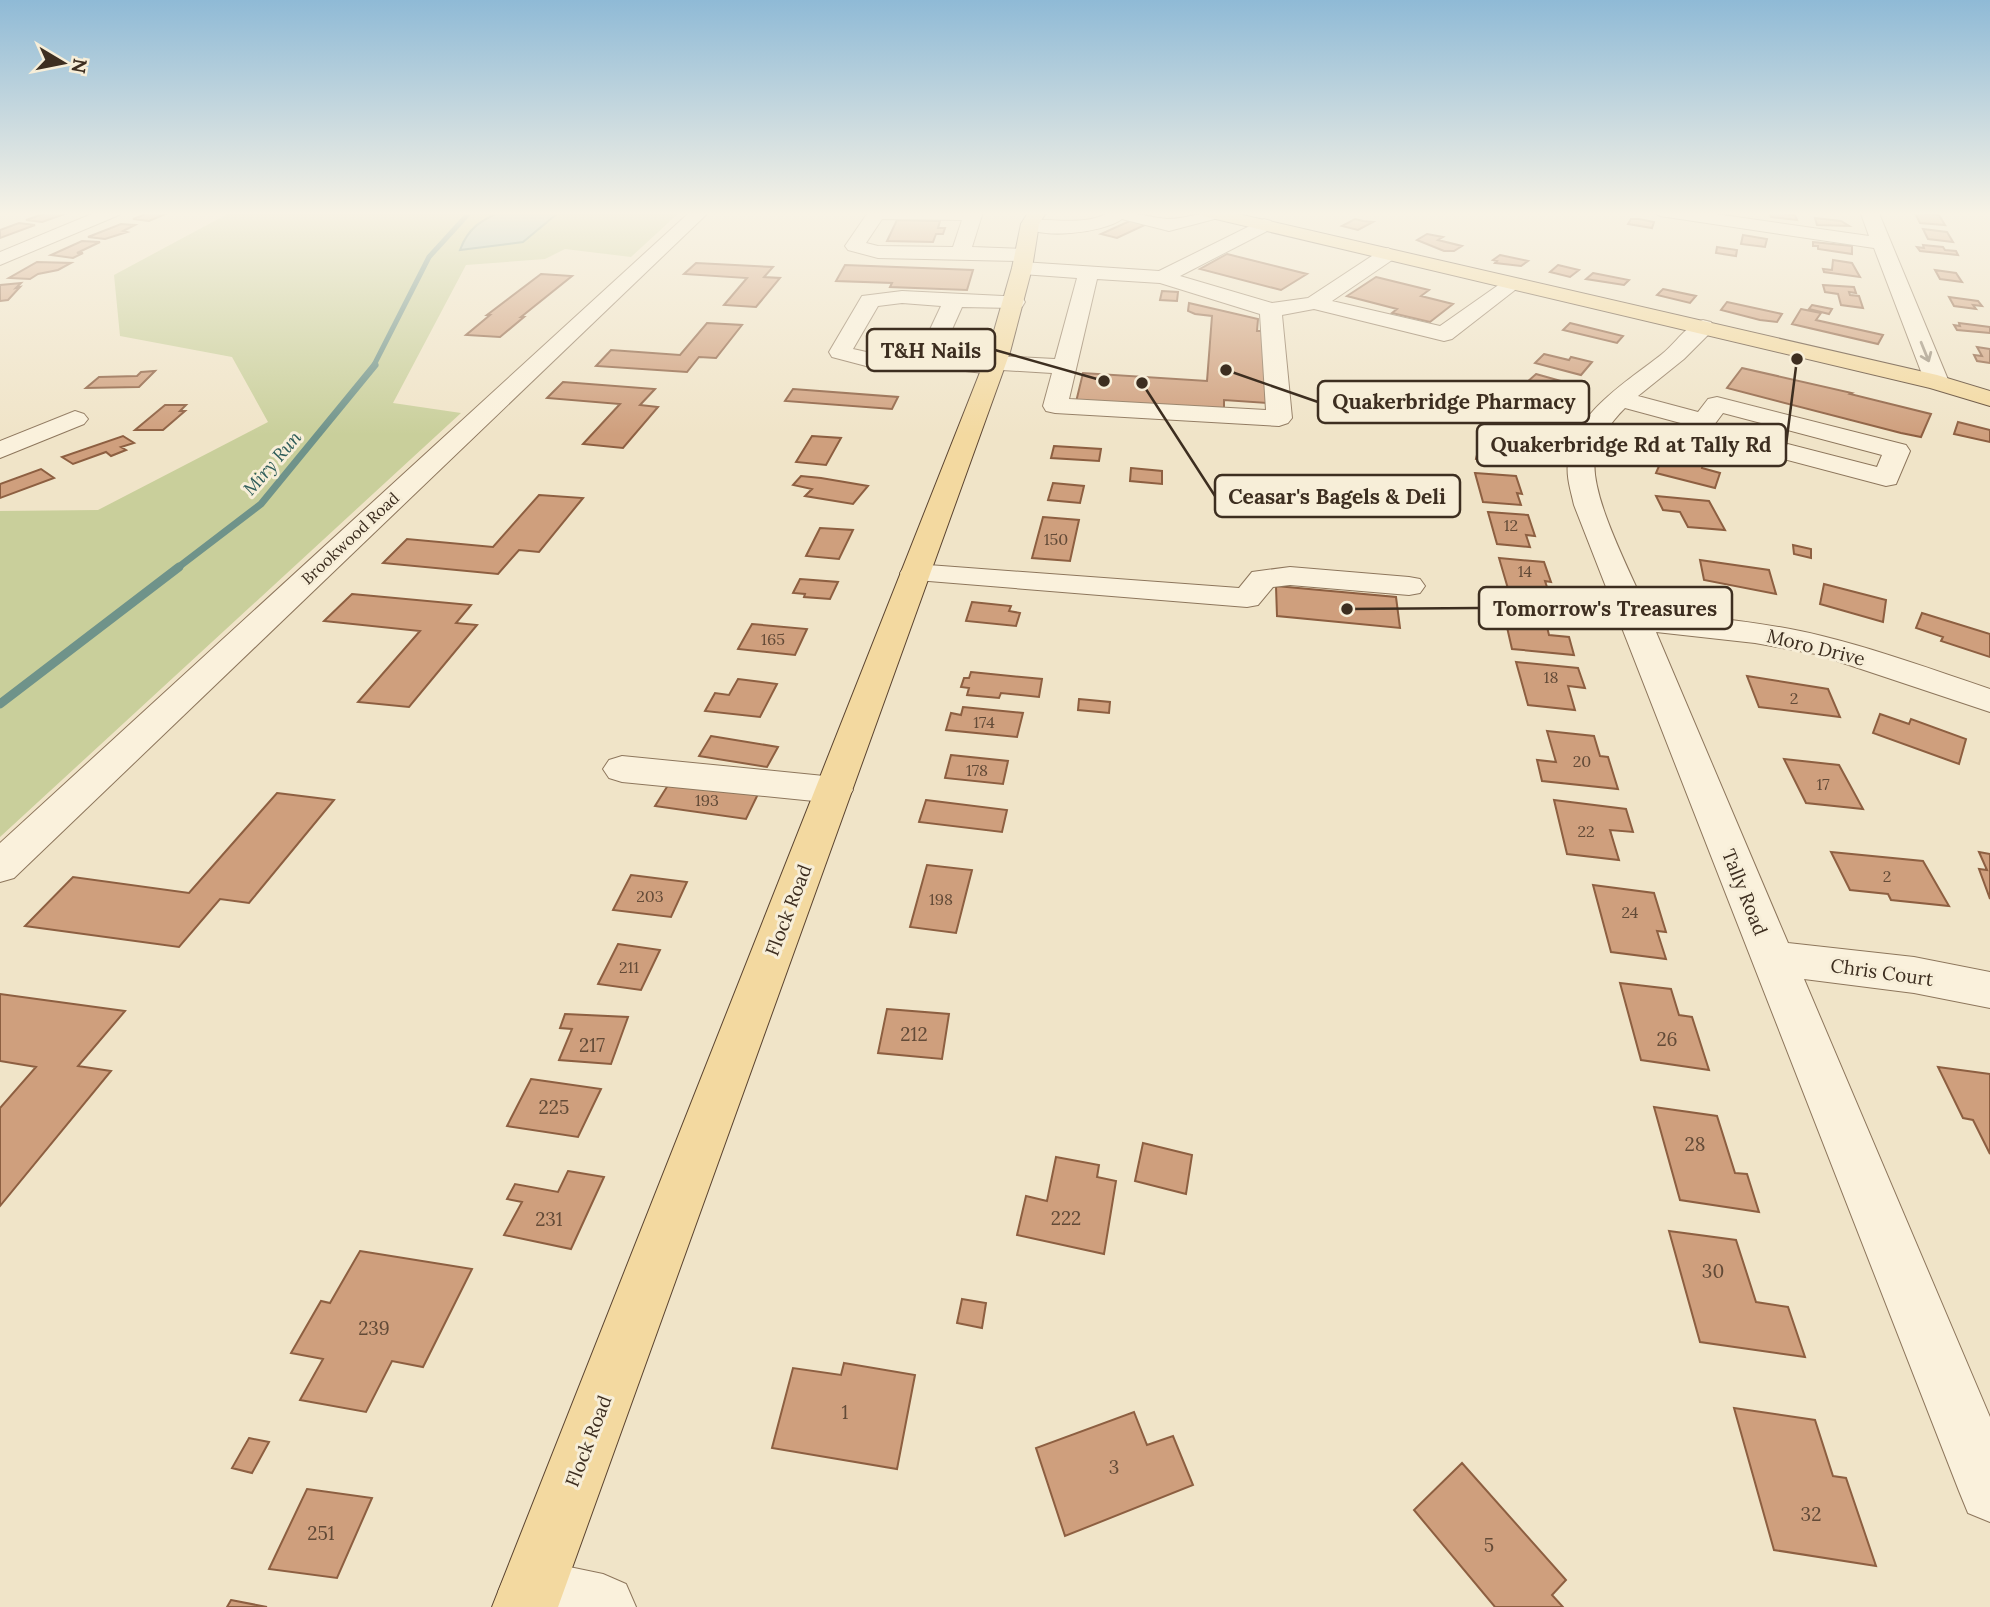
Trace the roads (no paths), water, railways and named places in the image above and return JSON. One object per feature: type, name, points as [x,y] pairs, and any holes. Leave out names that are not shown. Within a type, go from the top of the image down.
[{"type":"main road","name":"Flock Road","points":[[528,1600],[994,365],[1018,286]]},
{"type":"main road","points":[[1527,286],[1937,382],[1990,399]]},
{"type":"main road","points":[[1937,382],[1969,382],[1990,387]]},
{"type":"street","name":"Brookwood Road","points":[[0,867],[621,286]]},
{"type":"street","points":[[1085,286],[1055,406],[1279,418],[1265,300]]},
{"type":"street","points":[[1215,286],[1265,300],[1314,303],[1444,334],[1510,286]]},
{"type":"street","points":[[1314,303],[1340,286]]},
{"type":"street","points":[[1898,286],[1937,382]]},
{"type":"street","points":[[1014,302],[902,296],[870,301],[841,352],[870,360],[1065,367]]},
{"type":"street","points":[[932,363],[927,360],[954,300]]},
{"type":"street","name":"Tally Road","points":[[1703,327],[1597,423],[1587,441],[1582,458],[1582,480],[1588,505],[1990,1491]]},
{"type":"street","points":[[1627,393],[1707,416]]},
{"type":"street","points":[[1717,404],[1897,451],[1886,478],[1698,429],[1707,416],[1717,404]]},
{"type":"street","points":[[0,450],[75,419]]},
{"type":"street","points":[[915,573],[1247,598],[1263,579],[1290,576],[1409,586]]},
{"type":"street","name":"Moro Drive","points":[[1635,620],[1797,640],[1847,653],[1990,701]]},
{"type":"street","points":[[622,769],[834,790]]},
{"type":"street","name":"Chris Court","points":[[1772,958],[1914,975],[1990,990]]},
{"type":"street","points":[[528,1600],[603,1607]]},
{"type":"waterway","name":"Miry Run","points":[[373,367],[414,286]]},
{"type":"waterway","name":"Miry Run","points":[[176,569],[261,504],[375,365]]},
{"type":"waterway","name":"Miry Run","points":[[0,704],[179,567]]},
{"type":"place","name":"Quakerbridge Rd at Tally Rd","points":[[1797,359]]},
{"type":"place","name":"Quakerbridge Pharmacy","points":[[1226,370]]},
{"type":"place","name":"T&H Nails","points":[[1104,381]]},
{"type":"place","name":"Ceasar's Bagels & Deli","points":[[1142,383]]},
{"type":"place","name":"Tomorrow's Treasures","points":[[1347,609]]}]
